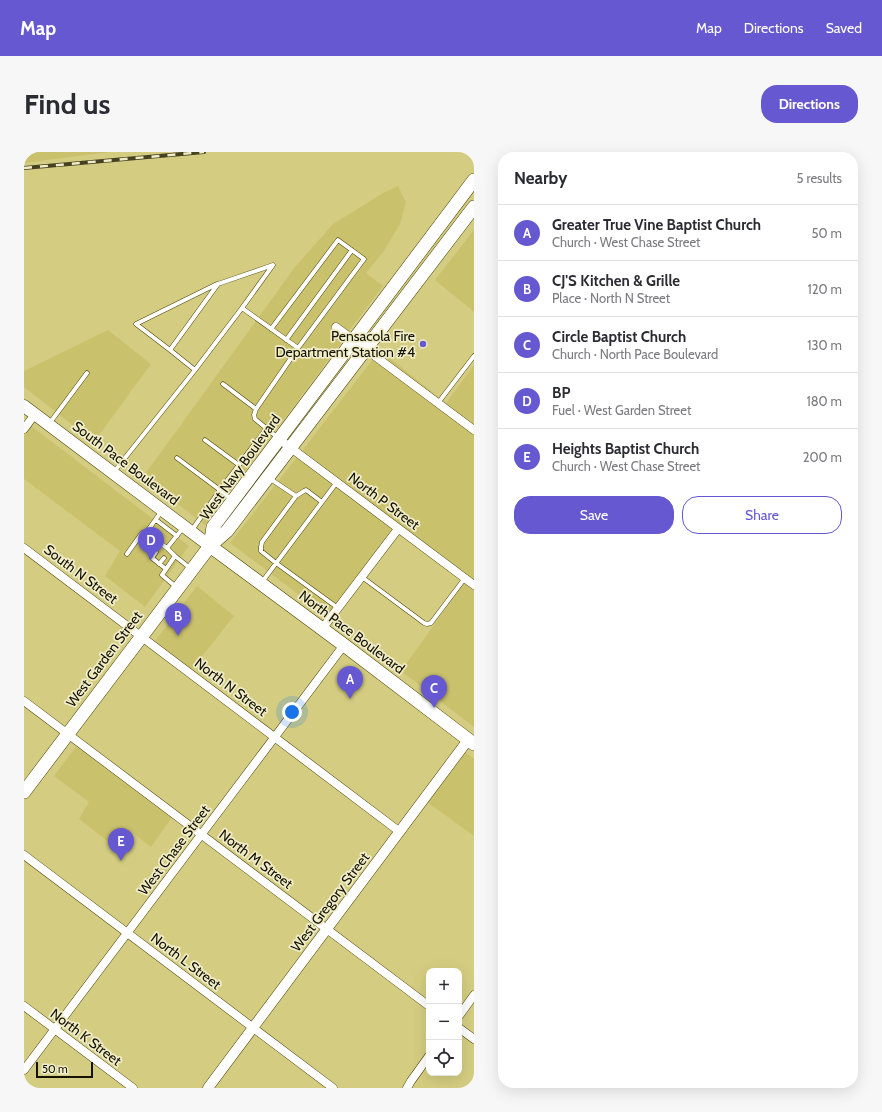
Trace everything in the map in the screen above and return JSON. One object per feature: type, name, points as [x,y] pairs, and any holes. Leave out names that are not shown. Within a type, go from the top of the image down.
[{"type":"main road","name":"West Navy Boulevard","points":[[210,546],[213,527],[352,340],[474,180]]},
{"type":"main road","name":"West Navy Boulevard","points":[[210,546],[228,531],[474,207]]},
{"type":"main road","name":"South Pace Boulevard","points":[[24,406],[113,473],[159,515],[210,546]]},
{"type":"main road","name":"West Garden Street","points":[[24,792],[210,546]]},
{"type":"main road","name":"North Pace Boulevard","points":[[210,546],[472,739]]},
{"type":"street","points":[[336,328],[474,430]]},
{"type":"street","points":[[24,428],[35,414]]},
{"type":"street","name":"North P Street","points":[[279,439],[474,585]]},
{"type":"street","points":[[322,629],[398,529]]},
{"type":"street","name":"South N Street","points":[[24,548],[142,636]]},
{"type":"street","name":"North N Street","points":[[142,636],[400,832]]},
{"type":"street","name":"West Chase Street","points":[[24,1070],[344,645]]},
{"type":"street","name":"North M Street","points":[[24,701],[426,1004]]},
{"type":"street","name":"West Gregory Street","points":[[208,1088],[400,832],[472,739]]},
{"type":"street","name":"North L Street","points":[[24,855],[334,1088]]},
{"type":"street","points":[[462,1012],[474,995]]},
{"type":"street","name":"North K Street","points":[[24,1006],[133,1088]]},
{"type":"street","points":[[462,1030],[474,1039]]},
{"type":"street","points":[[407,1088],[426,1060]]},
{"type":"lane","points":[[271,329],[338,240],[364,259],[298,348],[256,409],[254,415],[255,419],[279,439]]},
{"type":"lane","points":[[286,340],[352,250]]},
{"type":"lane","points":[[113,473],[195,370],[273,265],[218,284],[136,324],[195,370]]},
{"type":"lane","points":[[170,350],[218,284]]},
{"type":"lane","points":[[242,308],[298,348]]},
{"type":"lane","points":[[438,403],[474,356]]},
{"type":"lane","points":[[49,424],[86,373]]},
{"type":"lane","points":[[223,384],[256,409]]},
{"type":"lane","points":[[168,550],[220,490],[266,429]]},
{"type":"lane","points":[[206,440],[239,465]]},
{"type":"lane","points":[[178,458],[233,500]]},
{"type":"lane","points":[[268,478],[296,496]]},
{"type":"lane","points":[[260,583],[337,482]]},
{"type":"lane","points":[[322,502],[306,490],[296,496],[262,542],[261,551],[338,608]]},
{"type":"lane","points":[[127,554],[142,533],[146,533],[159,515]]},
{"type":"lane","points":[[146,533],[192,569]]},
{"type":"lane","points":[[156,552],[152,558],[166,569]]},
{"type":"lane","points":[[175,556],[162,576],[178,588]]},
{"type":"lane","points":[[159,564],[164,558]]},
{"type":"lane","points":[[362,577],[424,623],[428,624],[431,623],[465,578]]},
{"type":"shaded area","points":[[24,152],[110,152],[24,163]]},
{"type":"shaded area","points":[[398,186],[406,202],[400,224],[384,251],[366,273],[383,286],[348,332],[335,322],[330,328],[344,339],[205,525],[143,477],[295,267],[333,224],[385,192]]},
{"type":"shaded area","points":[[474,230],[474,312],[435,280]]},
{"type":"shaded area","points":[[108,330],[151,364],[94,442],[24,387],[24,371]]},
{"type":"shaded area","points":[[380,350],[446,403],[474,365],[474,425],[378,353]]},
{"type":"shaded area","points":[[373,359],[474,435],[474,580],[302,451]]},
{"type":"shaded area","points":[[31,426],[189,546],[145,607],[105,576],[120,551],[24,479],[24,436]]},
{"type":"shaded area","points":[[297,457],[392,529],[327,616],[230,543]]},
{"type":"shaded area","points":[[464,583],[474,590],[474,727],[401,671]]},
{"type":"shaded area","points":[[197,586],[234,616],[192,669],[155,641]]},
{"type":"shaded area","points":[[77,745],[172,817],[151,847],[133,833],[119,850],[79,819],[89,802],[54,776]]},
{"type":"shaded area","points":[[465,752],[474,759],[474,836],[427,802]]},
{"type":"railway","points":[[24,168],[204,152]]},
{"type":"place","name":"Pensacola Fire Department Station #4","points":[[423,344]]},
{"type":"place","name":"BP","points":[[151,560]]},
{"type":"place","name":"CJ'S Kitchen & Grille","points":[[178,636]]},
{"type":"place","name":"Greater True Vine Baptist Church","points":[[350,699]]},
{"type":"place","name":"Circle Baptist Church","points":[[434,708]]},
{"type":"place","name":"Heights Baptist Church","points":[[121,861]]}]
